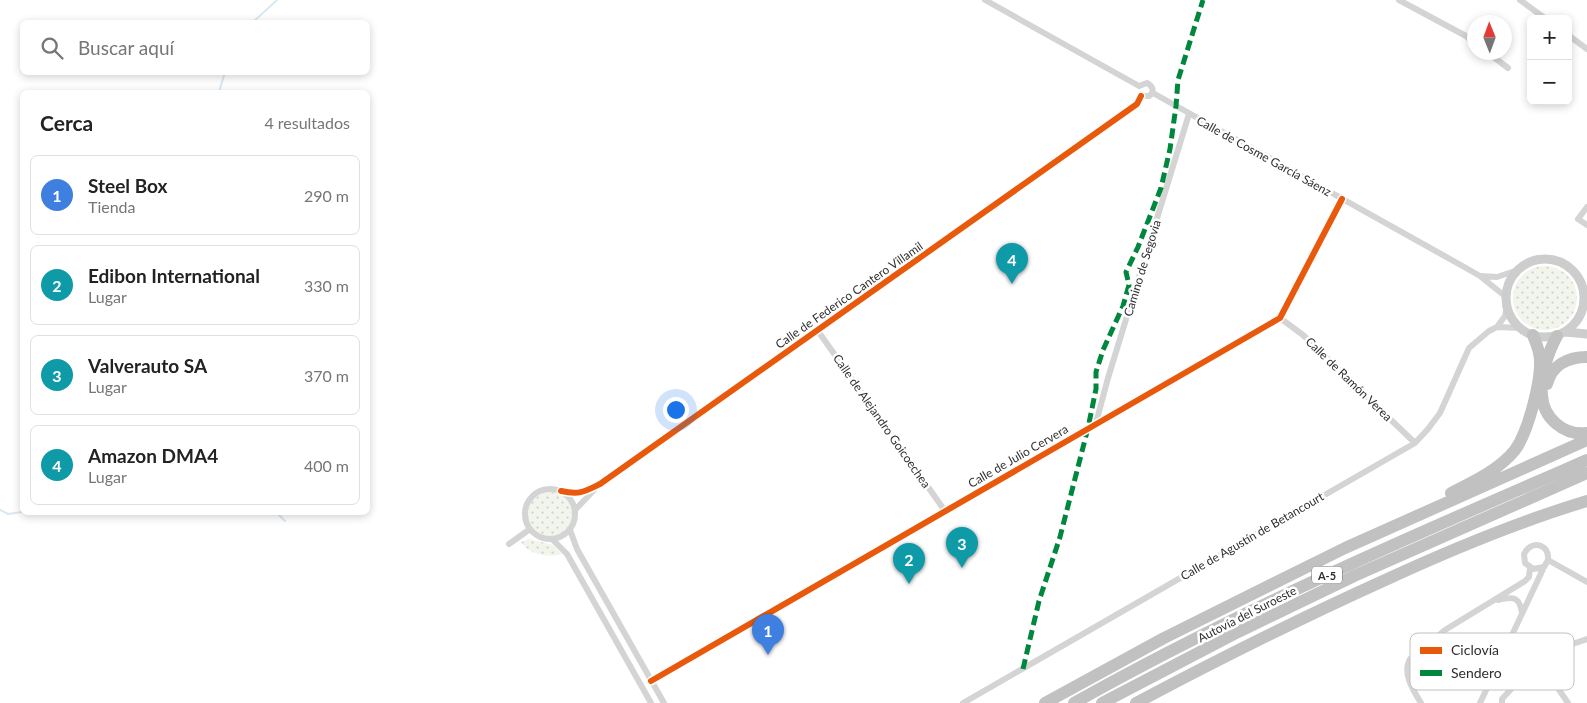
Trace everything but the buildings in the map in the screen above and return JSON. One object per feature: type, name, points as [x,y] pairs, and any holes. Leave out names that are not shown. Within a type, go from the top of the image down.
[{"type":"highway","points":[[1561,334],[1549,351],[1542,384],[1544,405],[1553,421],[1561,428],[1570,432],[1587,433]]},
{"type":"highway","points":[[1345,548],[1387,524],[1473,482],[1495,468],[1515,449],[1525,428],[1538,386],[1540,354],[1533,335]]},
{"type":"highway","points":[[1548,413],[1545,390],[1549,377],[1565,360],[1587,357]]},
{"type":"highway","points":[[1045,703],[1164,638],[1345,548],[1587,440]]},
{"type":"highway","name":"Autovía del Suroeste","points":[[1074,703],[1265,603],[1436,525],[1587,460]]},
{"type":"highway","name":"Autovía del Suroeste","points":[[1102,703],[1229,636],[1354,576],[1587,474]]},
{"type":"highway","points":[[1136,703],[1246,645],[1460,546],[1541,514],[1587,501]]},
{"type":"highway","points":[[1265,603],[1400,524]]},
{"type":"street","points":[[985,0],[1140,86]]},
{"type":"street","points":[[1399,0],[1467,37]]},
{"type":"street","points":[[1520,0],[1541,15]]},
{"type":"street","points":[[1572,38],[1587,49]]},
{"type":"street","points":[[1498,60],[1508,68]]},
{"type":"street","points":[[1145,82],[1152,86],[1153,93],[1148,97],[1141,96],[1138,92],[1140,86],[1145,82]]},
{"type":"street","name":"Calle de Cosme García Sáenz","points":[[1153,93],[1480,276],[1507,301]]},
{"type":"street","name":"Calle de Federico Cantero Villamil","points":[[561,490],[573,494],[581,493],[600,484],[1137,104],[1141,96]]},
{"type":"street","name":"Camino de Segovia","points":[[1096,423],[1189,114]]},
{"type":"street","points":[[1280,318],[1342,199]]},
{"type":"street","points":[[1587,207],[1578,219],[1587,225]]},
{"type":"street","points":[[1480,276],[1496,277],[1518,270],[1528,263],[1539,260],[1563,263],[1580,279],[1584,290],[1583,310],[1587,320]]},
{"type":"street","points":[[1518,270],[1511,280],[1507,301],[1514,321],[1520,328],[1533,335],[1545,337],[1561,334],[1587,334]]},
{"type":"street","name":"Calle de Agustín de Betancourt","points":[[963,703],[1415,443],[1428,430],[1440,413],[1469,348],[1488,331],[1497,327],[1505,316],[1507,301]]},
{"type":"street","points":[[1561,334],[1573,326],[1583,310]]},
{"type":"street","name":"Calle de Julio Cervera","points":[[651,680],[1280,318]]},
{"type":"street","name":"Calle de Ramón Verea","points":[[1280,318],[1303,335],[1415,443]]},
{"type":"street","points":[[1497,327],[1520,328]]},
{"type":"street","name":"Calle de Alejandro Goicoechea","points":[[818,331],[945,511]]},
{"type":"street","name":"Calle de Federico Cantero Villamil","points":[[576,509],[600,484]]},
{"type":"street","points":[[551,488],[561,490],[573,501],[576,509],[574,524],[570,530],[559,538],[543,538],[530,529],[526,521],[525,511],[528,502],[542,490],[551,488]]},
{"type":"street","points":[[509,544],[530,529]]},
{"type":"street","points":[[570,530],[577,549],[664,703]]},
{"type":"street","points":[[552,539],[567,554],[651,703]]},
{"type":"street","points":[[1514,633],[1548,560],[1548,553],[1538,545],[1531,546],[1526,550],[1525,563],[1530,568],[1537,570],[1544,567]]},
{"type":"street","points":[[1548,560],[1587,582]]},
{"type":"street","points":[[1441,633],[1527,579],[1530,568]]},
{"type":"street","points":[[1494,600],[1515,599],[1520,605],[1522,616]]},
{"type":"street","points":[[1574,644],[1587,639]]},
{"type":"street","points":[[1410,658],[1407,664],[1410,679]]},
{"type":"street","points":[[1415,690],[1421,703]]},
{"type":"street","points":[[1480,703],[1486,690]]},
{"type":"street","points":[[1502,703],[1502,699],[1510,690]]},
{"type":"street","points":[[1560,690],[1568,703]]},
{"type":"shaded area","points":[[1545,266],[1563,271],[1568,275],[1572,280],[1577,298],[1572,316],[1568,321],[1563,325],[1545,330],[1527,325],[1522,321],[1518,316],[1513,298],[1518,280],[1522,275],[1527,271]]},
{"type":"shaded area","points":[[550,492],[562,496],[568,502],[572,514],[568,526],[562,532],[550,536],[538,532],[532,526],[528,514],[532,502],[538,496]]},
{"type":"shaded area","points":[[529,539],[553,545],[562,554],[551,556],[534,553],[521,542]]},
{"type":"waterway","points":[[255,20],[277,0]]},
{"type":"waterway","points":[[220,90],[224,75]]},
{"type":"waterway","points":[[0,510],[8,514],[20,512]]},
{"type":"waterway","points":[[279,515],[285,521]]},
{"type":"marked path","points":[[1023,669],[1039,601],[1060,537],[1088,428],[1096,389],[1096,372],[1103,350],[1123,306],[1129,285],[1126,272],[1161,188],[1170,149],[1178,80],[1203,0]]},
{"type":"cycle path","points":[[561,491],[581,492],[600,484],[1137,104],[1141,96]]},
{"type":"cycle path","points":[[651,681],[1280,318],[1342,199]]},
{"type":"place","name":"Amazon DMA4","points":[[1012,284]]},
{"type":"place","name":"Valverauto SA","points":[[962,568]]},
{"type":"place","name":"Edibon International","points":[[909,584]]},
{"type":"place","name":"Steel Box","points":[[768,655]]}]
